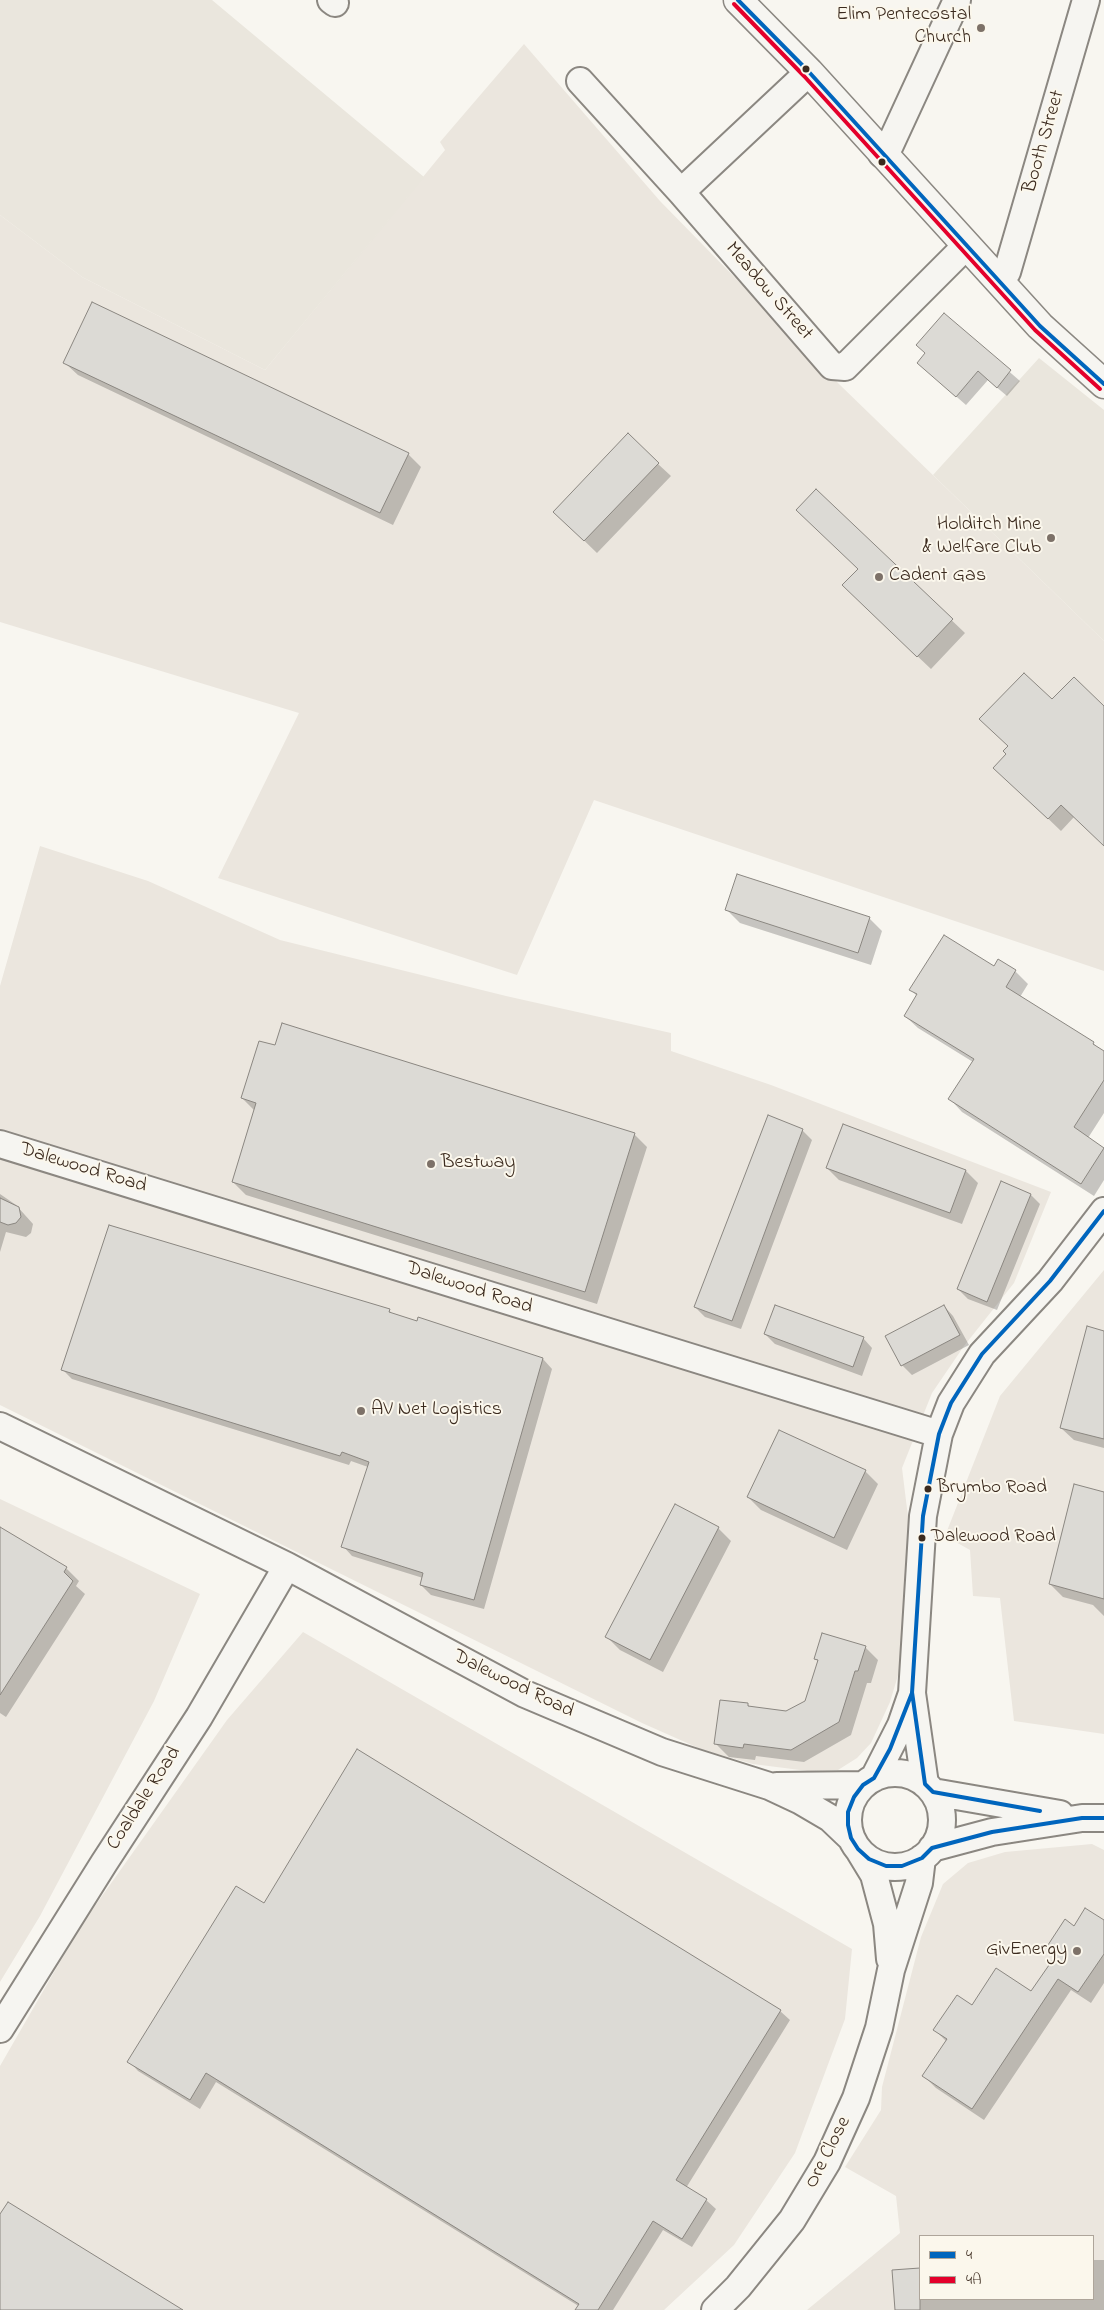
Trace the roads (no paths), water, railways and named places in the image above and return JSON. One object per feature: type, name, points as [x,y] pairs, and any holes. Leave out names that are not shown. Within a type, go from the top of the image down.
[{"type":"main road","points":[[738,0],[809,72],[1040,326],[1104,384]]},
{"type":"street","points":[[882,154],[890,145],[957,0]]},
{"type":"street","name":"Booth Street","points":[[998,280],[1007,272],[1086,0]]},
{"type":"street","points":[[681,192],[809,72]]},
{"type":"street","name":"Meadow Street","points":[[580,81],[681,192],[832,366],[845,367],[966,246]]},
{"type":"street","name":"Dalewood Road","points":[[0,1144],[939,1434]]},
{"type":"street","points":[[927,1853],[940,1832],[941,1810],[929,1788],[912,1692],[923,1516],[939,1434],[951,1403],[982,1354],[1050,1281],[1104,1211]]},
{"type":"street","name":"Dalewood Road","points":[[0,1426],[287,1566],[525,1694],[662,1752],[768,1786],[801,1801],[830,1818],[855,1843]]},
{"type":"street","name":"Coaldale Road","points":[[0,2029],[104,1863],[199,1717],[287,1566]]},
{"type":"street","points":[[912,1692],[901,1725],[868,1782],[854,1797],[848,1812],[848,1826],[855,1843],[869,1859],[886,1866],[902,1866],[927,1853],[992,1832],[1093,1818]]},
{"type":"street","points":[[868,1782],[897,1773],[914,1777],[929,1788],[1093,1818]]},
{"type":"street","name":"Dalewood Road","points":[[768,1786],[868,1782]]},
{"type":"street","name":"Ore Close","points":[[855,1843],[874,1875],[887,1924],[891,1970]]},
{"type":"street","name":"Ore Close","points":[[715,2310],[738,2287],[792,2220],[827,2162],[856,2098],[879,2028],[891,1970],[927,1853]]},
{"type":"place","name":"Elim Pentecostal Church","points":[[981,28]]},
{"type":"place","name":"Holditch Mine & Welfare Club","points":[[1051,538]]},
{"type":"place","name":"Cadent Gas","points":[[879,577]]},
{"type":"place","name":"Bestway","points":[[431,1164]]},
{"type":"place","name":"AV Net Logistics","points":[[361,1411]]},
{"type":"place","name":"Brymbo Road","points":[[928,1489]]},
{"type":"place","name":"Dalewood Road","points":[[922,1538]]},
{"type":"place","name":"GivEnergy","points":[[1077,1951]]}]
